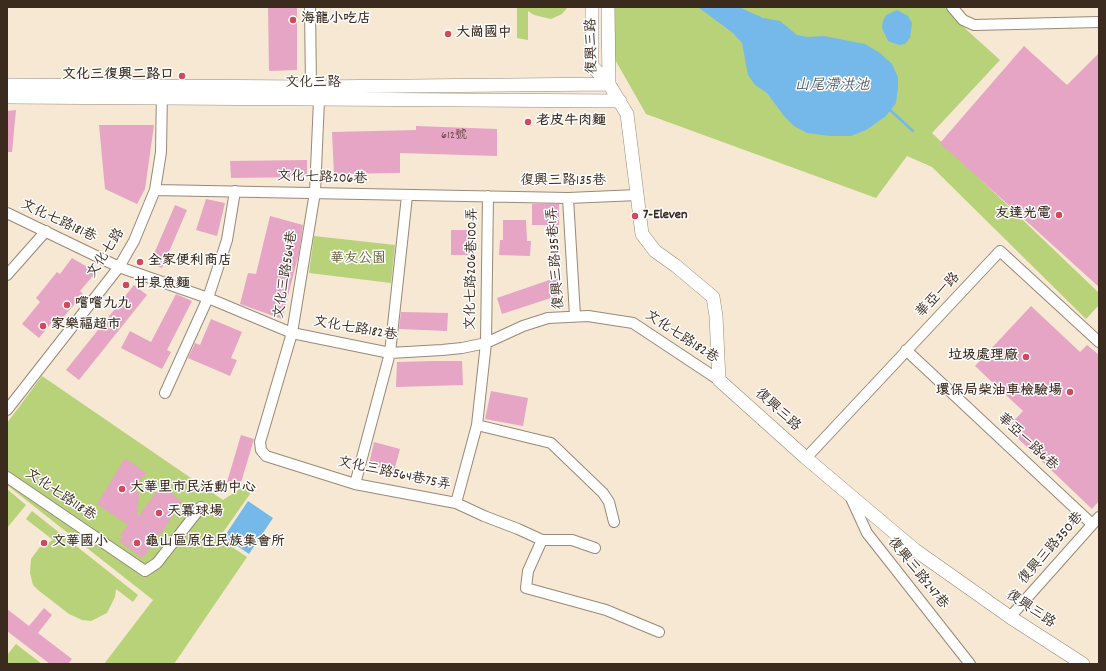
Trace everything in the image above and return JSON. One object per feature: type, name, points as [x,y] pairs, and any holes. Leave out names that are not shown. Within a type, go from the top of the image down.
[{"type":"street","points":[[310,7],[311,87],[319,100]]},
{"type":"street","name":"復興三路","points":[[592,7],[592,66],[609,84],[626,114],[642,234],[655,251],[676,266],[713,297],[716,316],[719,380],[806,458],[915,550],[1010,617],[1083,664]]},
{"type":"street","name":"復興三路","points":[[608,7],[609,84]]},
{"type":"street","points":[[952,7],[962,20],[974,25],[1099,22]]},
{"type":"street","name":"文化三路","points":[[7,97],[311,87],[609,84]]},
{"type":"street","name":"文化三路","points":[[7,85],[319,100],[620,101]]},
{"type":"street","name":"文化七路","points":[[7,410],[119,267],[134,241],[155,190],[161,152],[162,92]]},
{"type":"street","name":"文化三路564巷","points":[[261,450],[260,442],[292,333],[315,192],[319,100]]},
{"type":"street","name":"文化七路206巷","points":[[155,190],[315,192],[407,196],[488,196]]},
{"type":"street","points":[[164,393],[208,298],[227,240],[235,191]]},
{"type":"street","name":"復興三路135巷","points":[[488,196],[568,198],[638,195]]},
{"type":"street","points":[[355,484],[390,352],[407,196]]},
{"type":"street","name":"文化七路206巷100弄","points":[[456,503],[477,425],[486,343],[488,196]]},
{"type":"street","name":"復興三路135巷1弄","points":[[568,198],[575,316]]},
{"type":"street","name":"文化七路181巷","points":[[7,213],[119,267]]},
{"type":"street","points":[[7,274],[46,231]]},
{"type":"street","name":"華亞一路","points":[[806,458],[906,350],[1000,252],[1099,342]]},
{"type":"street","name":"文化七路182巷","points":[[119,267],[208,298],[292,333],[390,352],[449,350],[486,343],[523,326],[548,318],[575,316],[633,323],[719,380]]},
{"type":"street","name":"華亞一路6巷","points":[[906,350],[1096,520]]},
{"type":"street","points":[[477,425],[551,443],[603,493],[610,502],[614,522]]},
{"type":"street","name":"文化三路564巷75弄","points":[[261,450],[266,456],[355,484],[456,503],[542,540]]},
{"type":"street","name":"文化七路118巷","points":[[7,477],[145,571],[157,563],[201,507]]},
{"type":"street","name":"復興三路247巷","points":[[850,496],[867,533],[970,664]]},
{"type":"street","name":"復興三路350巷","points":[[1010,617],[1096,520]]},
{"type":"street","points":[[595,548],[572,540],[542,540],[528,571],[526,588],[606,610],[659,632]]},
{"type":"green space","points":[[517,7],[568,7],[562,14],[551,19],[534,15],[528,11],[528,40],[517,38]]},
{"type":"green space","points":[[613,7],[946,7],[958,22],[1000,60],[932,133],[1099,293],[1099,305],[1086,319],[932,167],[907,156],[876,198],[646,114],[613,56]]},
{"type":"green space","name":"華友公園","points":[[314,236],[395,245],[391,283],[309,273]]},
{"type":"green space","points":[[42,376],[223,500],[246,485],[250,494],[219,538],[247,557],[174,664],[104,664],[153,600],[7,485],[7,423]]},
{"type":"green space","points":[[7,489],[26,505],[7,528]]},
{"type":"green space","points":[[32,511],[138,595],[133,602],[116,589],[115,597],[107,613],[91,621],[82,620],[69,614],[38,590],[33,585],[30,573],[31,559],[40,547],[53,540],[26,519]]},
{"type":"green space","points":[[16,644],[42,664],[7,664],[7,655]]},
{"type":"water","name":"山尾滯洪池","points":[[698,7],[739,7],[763,18],[780,21],[797,35],[808,37],[824,36],[865,44],[880,53],[892,64],[898,77],[896,103],[886,116],[866,130],[851,136],[830,136],[807,133],[794,126],[784,116],[767,93],[755,85],[748,75],[742,43],[733,33]]},
{"type":"water","points":[[897,10],[908,16],[912,23],[910,38],[905,44],[899,45],[888,41],[882,28],[886,15]]},
{"type":"water","points":[[248,501],[273,518],[249,554],[224,537]]},
{"type":"building","points":[[268,7],[297,7],[297,70],[269,71]]},
{"type":"building","name":"友達光電","points":[[1024,46],[1067,85],[1099,53],[1099,287],[940,143]]},
{"type":"building","points":[[16,110],[12,152],[7,152],[7,111]]},
{"type":"building","points":[[99,125],[154,125],[145,189],[137,204],[105,189]]},
{"type":"building","points":[[416,126],[497,129],[497,156],[400,153],[400,173],[334,174],[332,132],[416,130]]},
{"type":"building","points":[[307,160],[307,177],[231,178],[230,161]]},
{"type":"building","points":[[206,199],[225,203],[217,236],[196,230]]},
{"type":"building","points":[[532,204],[559,204],[559,225],[532,225]]},
{"type":"building","points":[[175,205],[187,210],[162,268],[150,263]]},
{"type":"building","points":[[270,216],[303,225],[299,253],[282,319],[240,304],[248,273],[256,274]]},
{"type":"building","points":[[503,220],[526,220],[527,241],[531,241],[530,256],[499,255],[500,240],[503,240]]},
{"type":"building","points":[[451,230],[472,230],[472,255],[451,255]]},
{"type":"building","points":[[72,258],[96,272],[80,291],[83,294],[61,320],[57,316],[39,338],[22,324],[40,302],[36,298],[57,272],[60,274]]},
{"type":"building","points":[[558,277],[563,294],[502,314],[497,298]]},
{"type":"building","points":[[134,285],[147,295],[79,380],[66,370]]},
{"type":"building","points":[[176,294],[192,301],[167,350],[171,352],[162,369],[121,348],[130,331],[151,342]]},
{"type":"building","name":"環保局柴油車檢驗場","points":[[1031,306],[1080,352],[1087,345],[1099,355],[1099,501],[1092,509],[1007,428],[1023,411],[975,366]]},
{"type":"building","points":[[401,312],[448,313],[447,331],[399,329]]},
{"type":"building","points":[[211,319],[242,332],[231,358],[237,360],[230,376],[188,358],[195,343],[200,345]]},
{"type":"building","points":[[462,361],[463,385],[396,387],[397,362]]},
{"type":"building","points":[[491,391],[528,398],[523,426],[485,419]]},
{"type":"building","points":[[241,435],[254,439],[240,486],[227,482]]},
{"type":"building","points":[[374,442],[400,449],[394,471],[369,464]]},
{"type":"building","points":[[125,458],[146,473],[137,485],[139,486],[136,491],[139,493],[137,518],[158,490],[166,488],[182,502],[162,532],[150,541],[154,544],[142,558],[119,541],[123,537],[120,535],[128,525],[97,504]]},
{"type":"building","points":[[44,608],[52,615],[38,633],[72,659],[68,664],[50,664],[7,631],[7,609],[29,626]]},
{"type":"waterway","points":[[889,109],[913,131]]},
{"type":"place","name":"海龍小吃店","points":[[293,20]]},
{"type":"place","name":"大崗國中","points":[[448,34]]},
{"type":"place","name":"文化三復興二路口","points":[[182,76]]},
{"type":"place","name":"老皮牛肉麵","points":[[528,122]]},
{"type":"place","name":"友達光電","points":[[1059,215]]},
{"type":"place","name":"7-Eleven","points":[[635,216]]},
{"type":"place","name":"全家便利商店","points":[[140,262]]},
{"type":"place","name":"甘泉魚麵","points":[[126,285]]},
{"type":"place","name":"嚐嚐九九","points":[[67,305]]},
{"type":"place","name":"家樂福超市","points":[[43,326]]},
{"type":"place","name":"垃圾處理廠","points":[[1026,357]]},
{"type":"place","name":"環保局柴油車檢驗場","points":[[1070,392]]},
{"type":"place","name":"大華里市民活動中心","points":[[122,489]]},
{"type":"place","name":"天冪球場","points":[[159,513]]},
{"type":"place","name":"文華國小","points":[[44,543]]},
{"type":"place","name":"龜山區原住民族集會所","points":[[137,543]]}]
